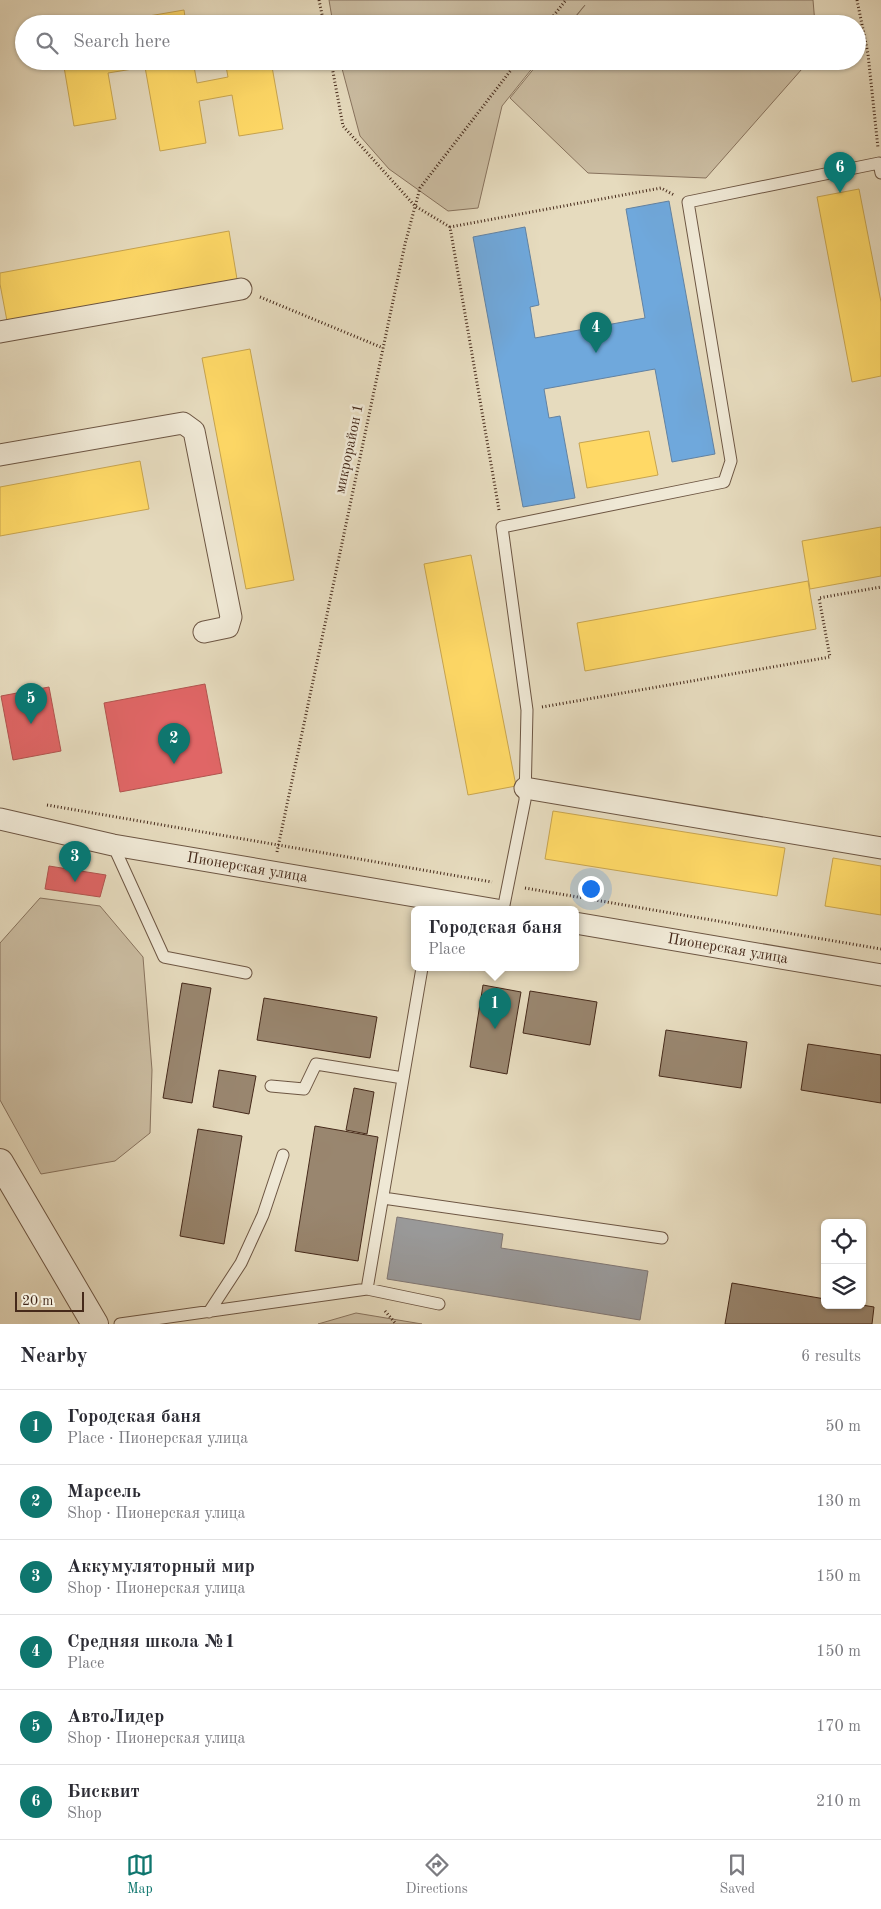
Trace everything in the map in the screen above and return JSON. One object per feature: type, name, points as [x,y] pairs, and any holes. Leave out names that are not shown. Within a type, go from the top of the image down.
[{"type":"street","points":[[0,332],[241,289]]},
{"type":"street","points":[[0,455],[183,423],[194,431],[231,617],[228,627],[204,632]]},
{"type":"street","points":[[525,788],[881,848]]},
{"type":"street","name":"Пионерская улица","points":[[0,819],[113,845],[273,872],[433,905],[446,906]]},
{"type":"street","name":"Пионерская улица","points":[[579,924],[881,975]]},
{"type":"street","points":[[0,1162],[95,1324]]},
{"type":"lane","points":[[505,906],[525,800],[527,710],[502,527],[724,482],[731,461],[688,202],[880,168]]},
{"type":"lane","points":[[113,845],[164,957],[246,973]]},
{"type":"lane","points":[[367,1289],[421,971]]},
{"type":"lane","points":[[271,1086],[304,1090],[316,1064],[403,1078]]},
{"type":"lane","points":[[209,1312],[241,1263],[262,1215],[283,1155]]},
{"type":"lane","points":[[383,1198],[662,1238]]},
{"type":"lane","points":[[120,1324],[367,1289],[439,1304]]},
{"type":"path","points":[[319,0],[322,15]]},
{"type":"path","points":[[554,15],[566,0]]},
{"type":"path","points":[[857,0],[860,15]]},
{"type":"path","points":[[866,44],[880,168]]},
{"type":"path","points":[[333,70],[343,126],[415,206],[450,226],[662,188],[688,202]]},
{"type":"path","name":"микрорайон 1","points":[[273,872],[405,244],[420,188],[511,70]]},
{"type":"path","points":[[450,226],[502,527]]},
{"type":"path","points":[[241,289],[383,348]]},
{"type":"path","points":[[527,710],[830,657],[819,598],[881,587]]},
{"type":"path","points":[[38,803],[881,949]]},
{"type":"shaded area","points":[[329,0],[813,0],[814,15],[577,15],[585,5],[577,15],[332,15]]},
{"type":"shaded area","points":[[342,70],[531,70],[502,106],[478,208],[448,211],[389,169],[360,136]]},
{"type":"shaded area","points":[[533,70],[801,70],[706,178],[588,173],[510,98]]},
{"type":"shaded area","points":[[40,898],[100,906],[143,957],[152,1070],[150,1133],[115,1161],[41,1174],[0,1100],[0,943]]},
{"type":"shaded area","points":[[356,1313],[422,1324],[318,1324]]},
{"type":"building: Homes","points":[[184,10],[185,15],[155,15]]},
{"type":"building: Homes","points":[[65,70],[126,70],[108,73],[116,119],[74,126]]},
{"type":"building: Homes","points":[[146,70],[195,70],[197,83],[228,77],[227,70],[273,70],[283,129],[239,136],[232,95],[199,101],[206,143],[160,151]]},
{"type":"building: Homes","points":[[859,189],[881,302],[881,376],[852,382],[817,197]]},
{"type":"building: Homes","points":[[229,231],[237,279],[7,321],[0,284],[0,273]]},
{"type":"building: Homes","points":[[250,349],[294,580],[246,589],[202,358]]},
{"type":"building: Homes","points":[[649,431],[658,475],[587,488],[579,443]]},
{"type":"building: Homes","points":[[140,461],[149,509],[0,536],[0,487]]},
{"type":"building: Homes","points":[[881,527],[881,576],[810,589],[802,541]]},
{"type":"building: Homes","points":[[471,555],[516,786],[468,795],[424,564]]},
{"type":"building: Homes","points":[[808,581],[816,629],[585,671],[577,623]]},
{"type":"building: Homes","points":[[553,811],[785,848],[777,896],[545,859]]},
{"type":"building: Homes","points":[[833,858],[881,866],[881,915],[825,906]]},
{"type":"building: Shops","points":[[205,684],[222,773],[120,792],[104,703]]},
{"type":"building: Shops","points":[[49,687],[61,751],[13,760],[1,696]]},
{"type":"building: Shops","points":[[49,866],[106,875],[100,897],[45,889]]},
{"type":"building: Schools","points":[[669,201],[715,454],[672,462],[655,369],[544,389],[549,418],[560,416],[575,498],[523,507],[473,237],[525,227],[539,305],[530,307],[535,338],[645,318],[626,209]]},
{"type":"building: Industry","points":[[397,1217],[503,1234],[501,1248],[648,1271],[640,1320],[387,1279]]},
{"type":"building: Other","points":[[182,983],[211,988],[192,1103],[163,1098]]},
{"type":"building: Other","points":[[483,985],[521,992],[507,1074],[470,1067]]},
{"type":"building: Other","points":[[530,991],[597,1002],[590,1045],[523,1033]]},
{"type":"building: Other","points":[[264,998],[377,1017],[370,1058],[257,1040]]},
{"type":"building: Other","points":[[666,1030],[747,1042],[741,1088],[659,1076]]},
{"type":"building: Other","points":[[808,1044],[881,1055],[881,1103],[801,1090]]},
{"type":"building: Other","points":[[219,1070],[256,1076],[249,1114],[213,1107]]},
{"type":"building: Other","points":[[354,1088],[374,1092],[367,1134],[346,1130]]},
{"type":"building: Other","points":[[315,1126],[378,1137],[358,1261],[295,1251]]},
{"type":"building: Other","points":[[198,1129],[242,1136],[224,1244],[180,1236]]},
{"type":"building: Other","points":[[732,1283],[821,1298],[821,1309],[866,1309],[866,1306],[874,1307],[872,1324],[725,1324]]},
{"type":"place","name":"Бисквит","points":[[840,193]]},
{"type":"place","name":"Средняя школа №1","points":[[596,353]]},
{"type":"place","name":"АвтоЛидер","points":[[31,724]]},
{"type":"place","name":"Марсель","points":[[174,764]]},
{"type":"place","name":"Аккумуляторный мир","points":[[75,882]]},
{"type":"place","name":"Городская баня","points":[[495,1029]]}]
